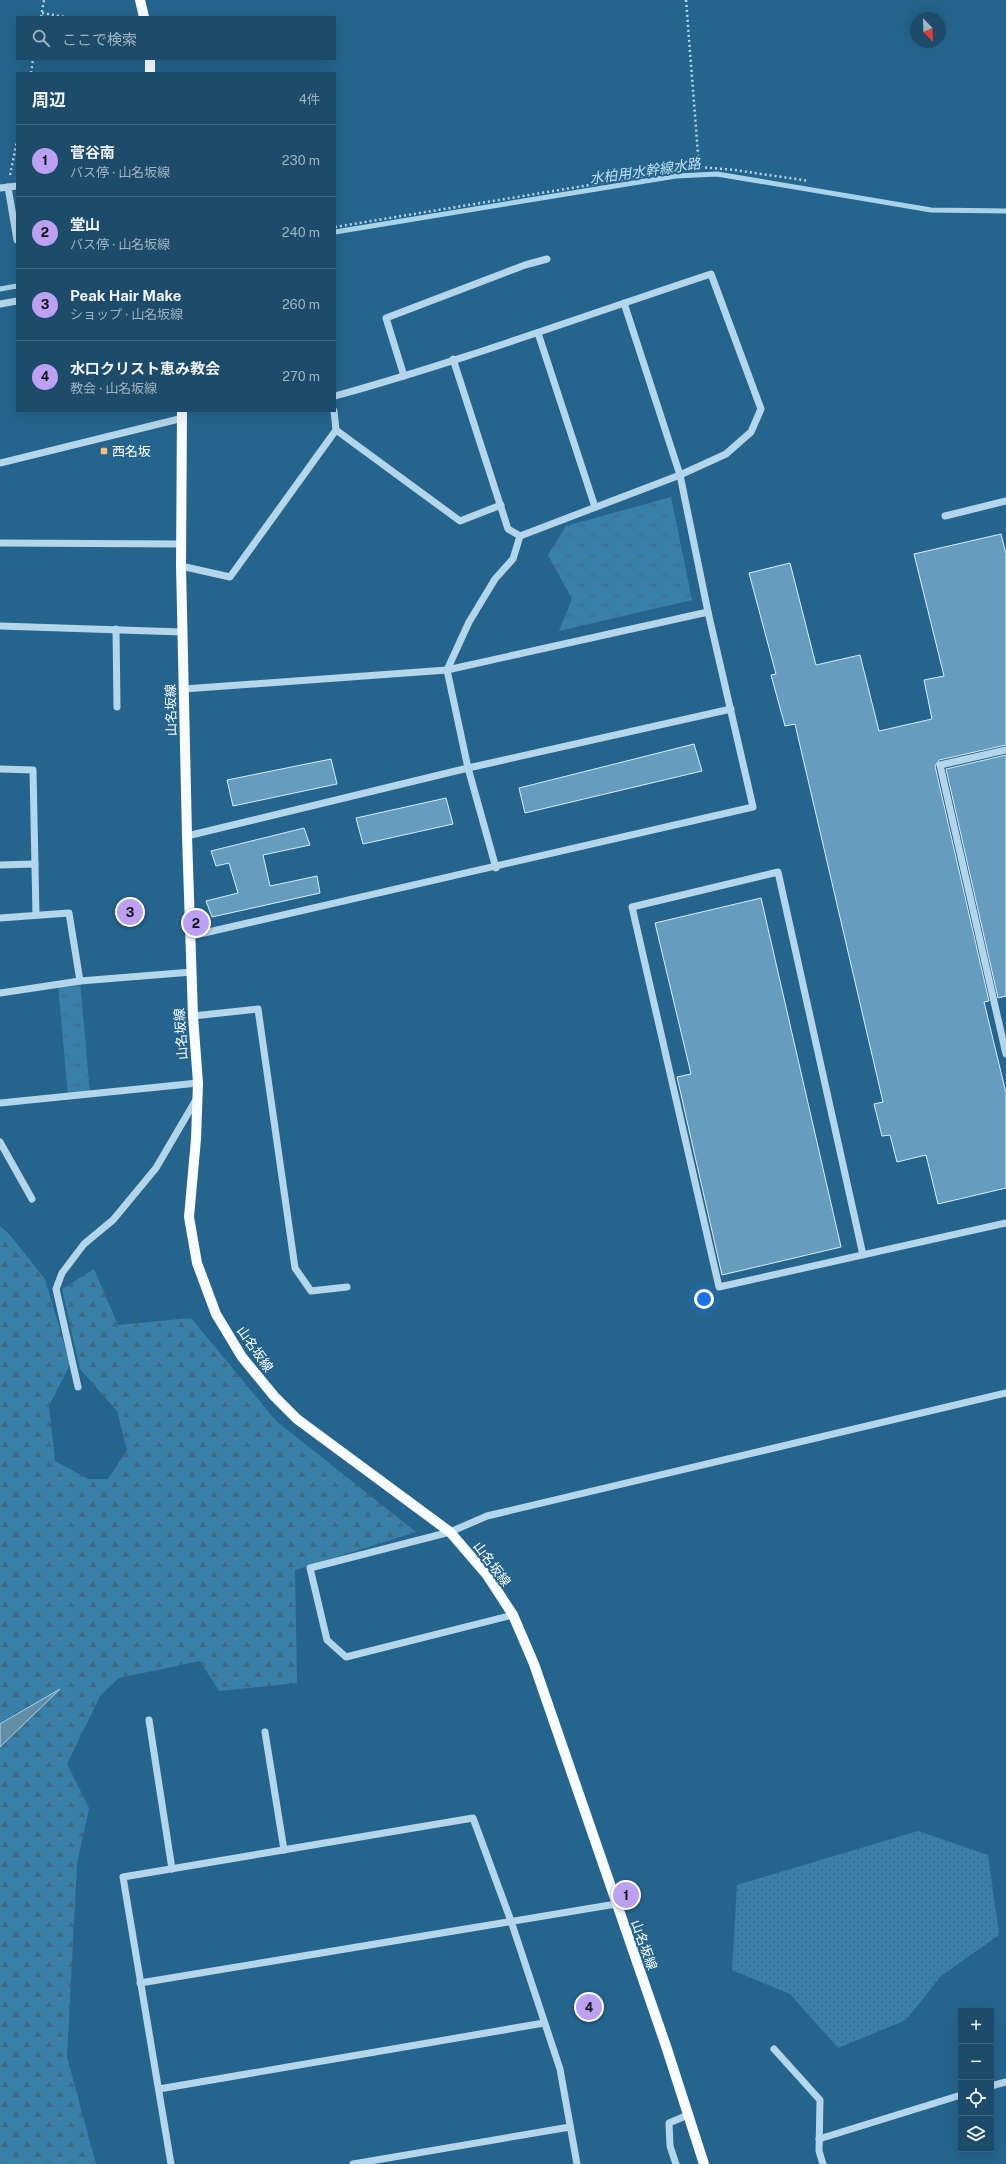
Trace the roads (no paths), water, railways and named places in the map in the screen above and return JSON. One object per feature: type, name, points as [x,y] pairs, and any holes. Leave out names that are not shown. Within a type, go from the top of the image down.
[{"type":"main road","points":[[140,0],[144,16]]},
{"type":"main road","points":[[150,60],[150,72]]},
{"type":"main road","name":"山名坂線","points":[[182,415],[182,632],[192,1016],[198,1083],[189,1217],[197,1263],[216,1314],[242,1357],[274,1396],[297,1419],[450,1532],[487,1575],[513,1615],[534,1664],[666,2046],[704,2164]]},
{"type":"street","points":[[0,188],[16,186]]},
{"type":"street","points":[[8,187],[16,234]]},
{"type":"street","points":[[404,376],[386,318],[525,265],[547,259]]},
{"type":"street","points":[[336,396],[404,376],[453,359],[538,333],[711,274],[761,409],[751,432],[726,454],[680,475],[520,536]]},
{"type":"street","points":[[0,304],[16,301]]},
{"type":"street","points":[[191,936],[496,868],[753,807],[708,612],[680,475],[624,303]]},
{"type":"street","points":[[538,333],[595,507]]},
{"type":"street","points":[[453,359],[508,529],[520,536]]},
{"type":"street","points":[[182,566],[230,577],[336,430],[334,412]]},
{"type":"street","points":[[0,463],[182,415]]},
{"type":"street","points":[[336,430],[460,521],[501,505]]},
{"type":"street","points":[[945,516],[1006,501]]},
{"type":"street","points":[[496,868],[468,768],[447,670],[473,616],[495,579],[513,559],[520,536]]},
{"type":"street","points":[[0,543],[182,544]]},
{"type":"street","points":[[184,689],[447,670],[708,612]]},
{"type":"street","points":[[0,626],[182,632]]},
{"type":"street","points":[[116,629],[117,707]]},
{"type":"street","points":[[187,836],[468,768],[731,709]]},
{"type":"street","points":[[1006,750],[940,765],[1006,1054]]},
{"type":"street","points":[[0,769],[33,770],[36,916]]},
{"type":"street","points":[[0,864],[35,864]]},
{"type":"street","points":[[863,1255],[778,872],[632,907],[719,1287],[863,1255],[1006,1223]]},
{"type":"street","points":[[0,918],[69,913],[80,981]]},
{"type":"street","points":[[0,993],[80,981],[192,972]]},
{"type":"street","points":[[192,1016],[258,1009],[295,1268],[311,1291],[347,1287]]},
{"type":"street","points":[[0,1103],[198,1083]]},
{"type":"street","points":[[78,1387],[56,1289],[62,1273],[84,1244],[113,1220],[156,1168],[198,1096]]},
{"type":"street","points":[[0,1142],[32,1199]]},
{"type":"street","points":[[513,1615],[346,1657],[327,1640],[310,1568],[450,1532],[487,1516],[1006,1393]]},
{"type":"street","points":[[149,1720],[172,1869]]},
{"type":"street","points":[[266,1732],[284,1850]]},
{"type":"street","points":[[171,2164],[123,1877],[473,1818],[511,1922],[560,2069],[577,2164]]},
{"type":"street","points":[[140,1983],[616,1904]]},
{"type":"street","points":[[158,2089],[544,2023]]},
{"type":"street","points":[[774,2049],[820,2100],[819,2151],[823,2164]]},
{"type":"street","points":[[994,2085],[1006,2082]]},
{"type":"street","points":[[819,2138],[958,2096]]},
{"type":"street","points":[[676,2164],[670,2146],[669,2123],[688,2114]]},
{"type":"street","points":[[354,2164],[570,2127]]},
{"type":"waterway","name":"水柏用水幹線水路","points":[[336,232],[676,176],[717,174],[931,210],[1006,211]]},
{"type":"waterway","name":"水柏用水幹線水路","points":[[0,289],[16,286]]},
{"type":"place","name":"西名坂","points":[[104,451]]},
{"type":"place","name":"Peak Hair Make","points":[[130,912]]},
{"type":"place","name":"堂山","points":[[196,923]]},
{"type":"place","name":"菅谷南","points":[[626,1895]]},
{"type":"place","name":"水口クリスト恵み教会","points":[[589,2007]]}]
